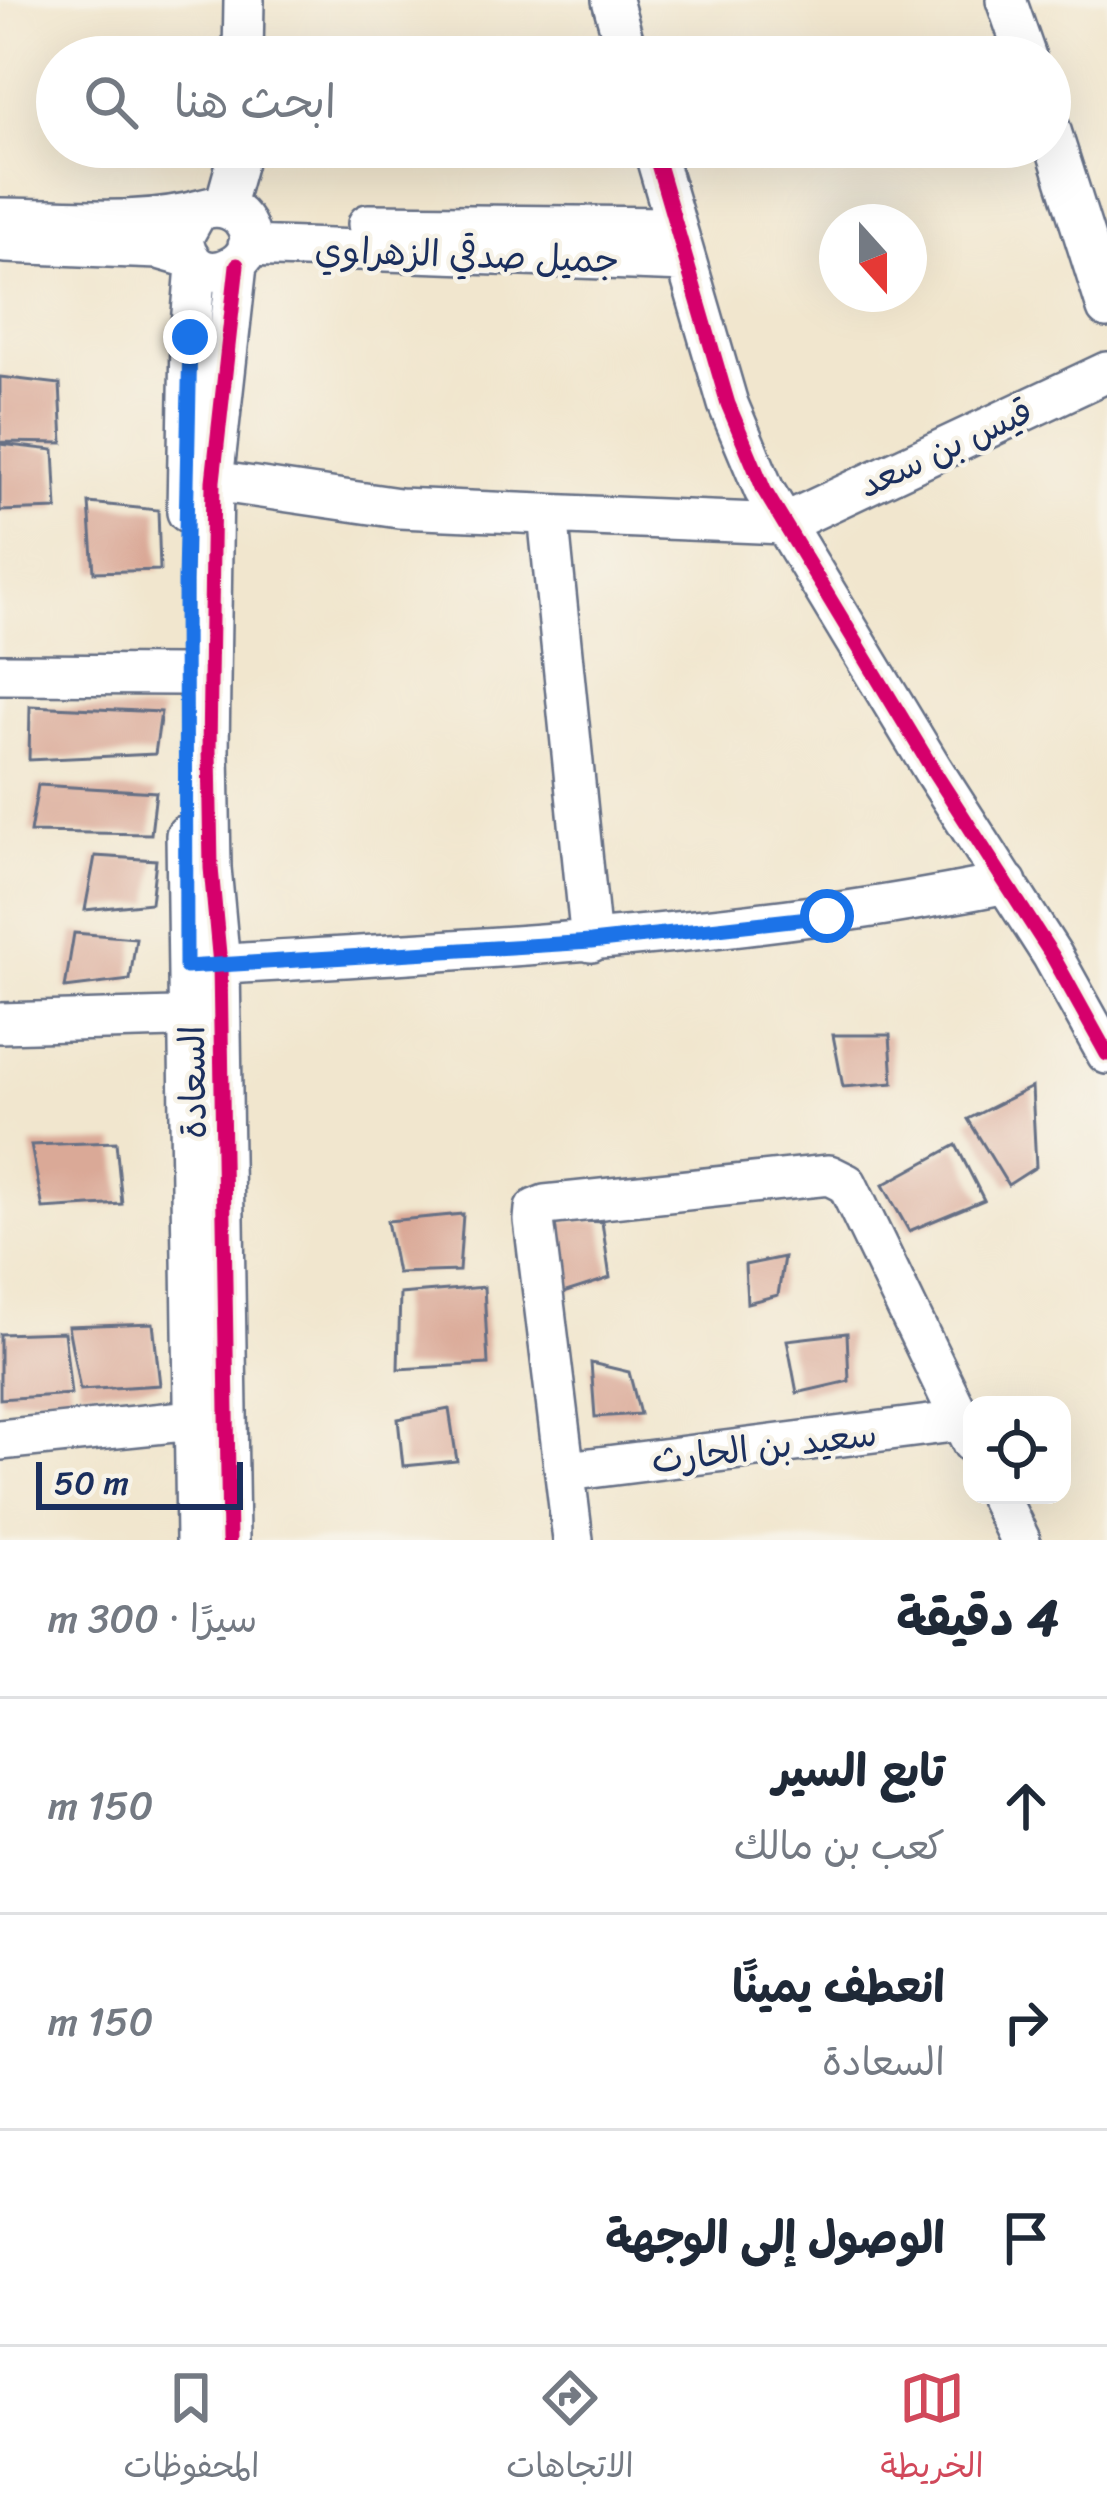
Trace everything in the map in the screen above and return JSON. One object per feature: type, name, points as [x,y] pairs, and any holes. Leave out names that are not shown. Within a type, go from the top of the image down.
[{"type":"street","points":[[243,36],[244,0]]},
{"type":"street","points":[[612,0],[622,36]]},
{"type":"street","points":[[1006,0],[1019,36]]},
{"type":"street","name":"السعادة","points":[[203,966],[212,868],[213,481],[230,296],[230,231],[239,168]]},
{"type":"street","points":[[658,168],[728,404],[750,462],[783,524],[1007,883],[1107,1054]]},
{"type":"street","points":[[1063,168],[1107,308]]},
{"type":"street","name":"جميل صدقي الزهراوي","points":[[0,218],[165,218],[230,231],[680,245]]},
{"type":"street","points":[[0,243],[159,249],[217,272],[230,231]]},
{"type":"street","name":"السعادة","points":[[196,1540],[210,1421],[203,966],[185,675],[193,262],[183,237],[230,231]]},
{"type":"street","name":"قيس بن سعد","points":[[783,524],[1107,372]]},
{"type":"street","points":[[213,481],[399,508],[783,524]]},
{"type":"street","points":[[548,514],[591,942]]},
{"type":"street","points":[[0,674],[185,675]]},
{"type":"street","points":[[203,966],[591,942],[827,916],[1007,883]]},
{"type":"street","points":[[0,1023],[203,1017]]},
{"type":"street","points":[[573,1540],[535,1209],[545,1205],[829,1175],[840,1179],[847,1184],[963,1424]]},
{"type":"street","points":[[0,1441],[210,1421]]},
{"type":"street","name":"السعادة","points":[[210,1421],[229,1540]]},
{"type":"street","name":"سعيد بن الحارث","points":[[567,1471],[963,1432]]},
{"type":"street","points":[[1002,1504],[1020,1540]]},
{"type":"building","points":[[0,377],[60,384],[63,443],[0,442]]},
{"type":"building","points":[[0,444],[54,450],[57,509],[0,511]]},
{"type":"building","points":[[89,503],[158,510],[160,570],[94,572]]},
{"type":"building","points":[[30,706],[161,712],[155,754],[29,760]]},
{"type":"building","points":[[38,785],[156,792],[151,834],[30,832]]},
{"type":"building","points":[[95,856],[156,860],[151,903],[85,910]]},
{"type":"building","points":[[74,933],[136,938],[130,980],[65,988]]},
{"type":"building","points":[[833,1035],[890,1035],[893,1083],[843,1087]]},
{"type":"building","points":[[1032,1087],[1036,1167],[1008,1185],[968,1119]]},
{"type":"building","points":[[116,1142],[122,1204],[43,1209],[31,1145]]},
{"type":"building","points":[[956,1145],[984,1200],[909,1231],[883,1185]]},
{"type":"building","points":[[463,1214],[459,1271],[397,1273],[387,1221]]},
{"type":"building","points":[[546,1219],[602,1222],[610,1278],[560,1294]]},
{"type":"building","points":[[784,1257],[778,1295],[747,1303],[745,1265]]},
{"type":"building","points":[[484,1287],[488,1364],[398,1369],[400,1294]]},
{"type":"building","points":[[153,1323],[160,1385],[80,1390],[68,1326]]},
{"type":"building","points":[[64,1332],[71,1394],[0,1399],[0,1334]]},
{"type":"building","points":[[847,1333],[849,1381],[797,1393],[787,1340]]},
{"type":"building","points":[[591,1363],[629,1372],[640,1414],[595,1417]]},
{"type":"building","points":[[449,1409],[457,1461],[403,1466],[398,1419]]},
{"type":"cycle path","points":[[659,168],[728,404],[764,490],[933,770],[1052,955],[1107,1054]]},
{"type":"cycle path","points":[[229,1540],[220,965],[211,868],[209,751],[213,481],[237,265]]},
{"type":"route","points":[[190,337],[186,967],[591,942],[827,916]]}]
